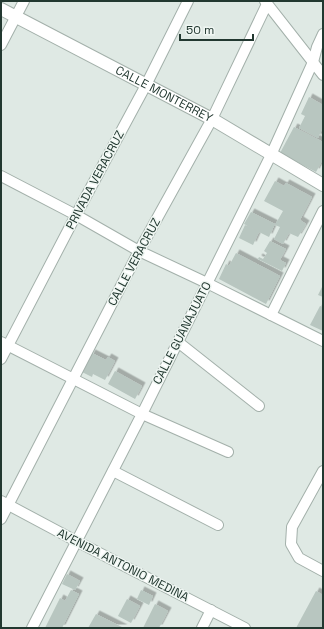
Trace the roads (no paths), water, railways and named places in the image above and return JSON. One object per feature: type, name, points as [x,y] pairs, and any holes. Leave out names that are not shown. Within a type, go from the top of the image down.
[{"type":"street","points":[[1,45],[24,1]]},
{"type":"street","name":"PRIVADA VERACRUZ","points":[[1,359],[4,343],[76,215],[146,85],[188,1]]},
{"type":"street","points":[[266,2],[323,75]]},
{"type":"street","name":"CALLE VERACRUZ","points":[[1,519],[5,503],[74,379],[139,251],[212,119],[266,2]]},
{"type":"street","name":"CALLE MONTERREY","points":[[1,10],[212,119],[323,185]]},
{"type":"street","name":"CALLE GUANAJUATO","points":[[32,628],[142,414],[271,155],[313,62],[317,47],[323,34]]},
{"type":"street","points":[[1,176],[76,215],[139,251],[323,341]]},
{"type":"street","points":[[270,315],[323,211]]},
{"type":"street","points":[[178,342],[259,406]]},
{"type":"street","points":[[4,343],[142,414],[228,452]]},
{"type":"street","points":[[112,471],[218,524]]},
{"type":"street","points":[[323,472],[292,527],[290,544],[299,558],[323,571]]},
{"type":"street","name":"AVENIDA ANTONIO MEDINA","points":[[5,503],[245,628]]},
{"type":"street","points":[[202,628],[211,610]]}]
